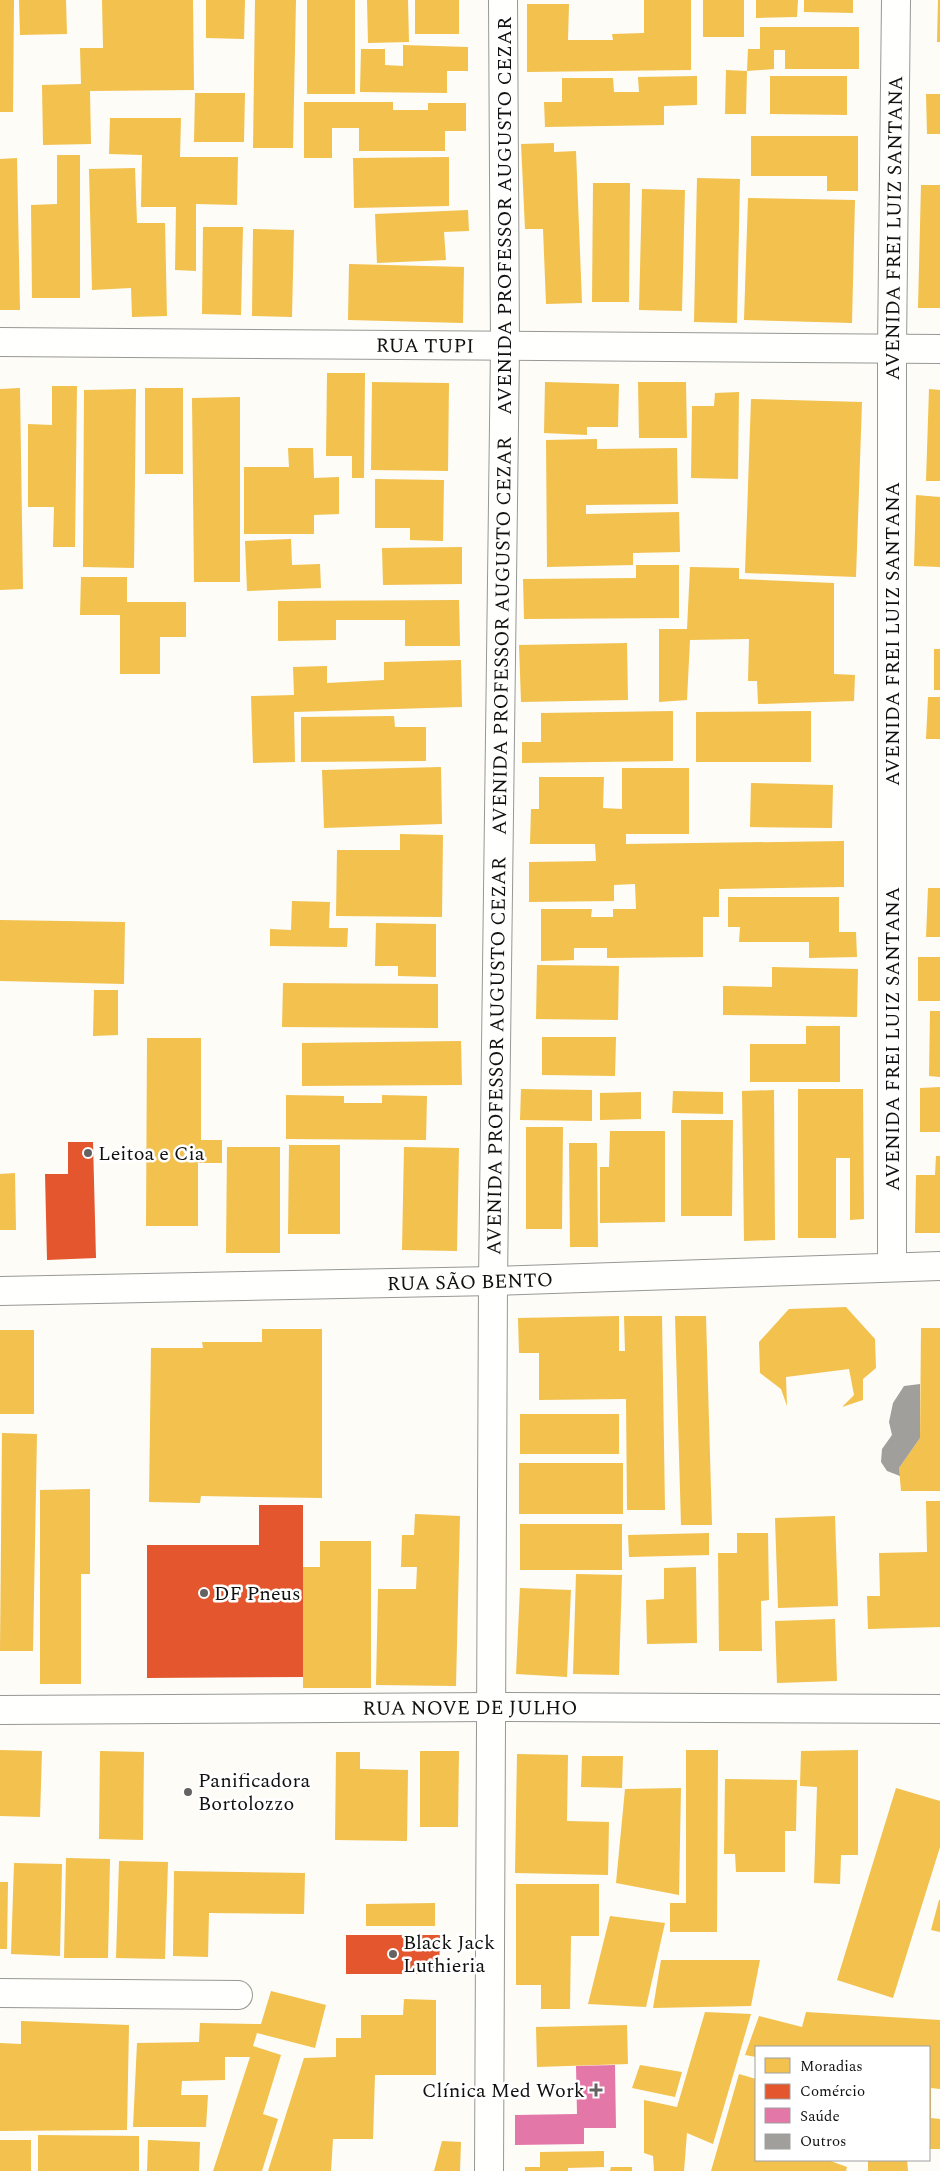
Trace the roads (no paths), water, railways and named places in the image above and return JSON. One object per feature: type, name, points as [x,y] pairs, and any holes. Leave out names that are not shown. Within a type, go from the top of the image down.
[{"type":"street","name":"AVENIDA PROFESSOR AUGUSTO CEZAR","points":[[489,2171],[493,1280],[506,347],[503,0]]},
{"type":"street","name":"AVENIDA FREI LUIZ SANTANA","points":[[892,1267],[892,348],[896,0]]},
{"type":"street","name":"RUA TUPI","points":[[0,342],[940,349]]},
{"type":"street","name":"RUA SÃO BENTO","points":[[0,1291],[493,1280],[940,1266]]},
{"type":"street","name":"RUA NOVE DE JULHO","points":[[0,1710],[492,1707],[940,1708]]},
{"type":"street","points":[[0,1993],[238,1995]]},
{"type":"place","name":"Leitoa e Cia","points":[[88,1153]]},
{"type":"place","name":"DF Pneus","points":[[204,1593]]},
{"type":"place","name":"Panificadora Bortolozzo","points":[[188,1792]]},
{"type":"place","name":"Black Jack Luthieria","points":[[393,1954]]},
{"type":"place","name":"Clínica Med Work","points":[[596,2090]]}]
